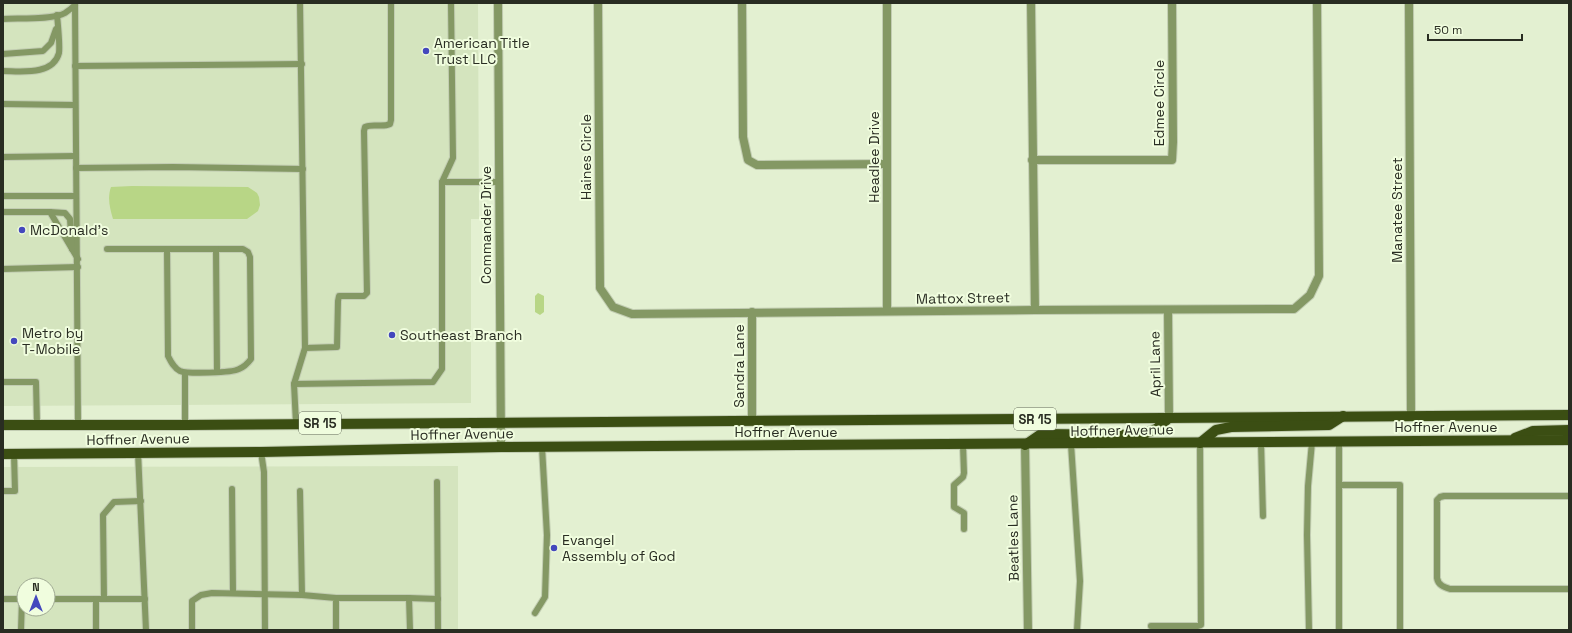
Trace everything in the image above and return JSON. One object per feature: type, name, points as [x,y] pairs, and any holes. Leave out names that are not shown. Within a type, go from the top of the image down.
[{"type":"main road","name":"Hoffner Avenue","points":[[3,425],[1569,415]]},
{"type":"main road","points":[[1200,443],[1216,430],[1224,428],[1329,425],[1343,416]]},
{"type":"main road","points":[[1025,445],[1041,434],[1141,435],[1156,430],[1169,418]]},
{"type":"main road","points":[[1510,440],[1534,431],[1569,430]]},
{"type":"main road","name":"Hoffner Avenue","points":[[3,454],[261,452],[501,447],[1025,445],[1569,440]]},
{"type":"street","name":"Commander Drive","points":[[498,3],[501,447]]},
{"type":"street","name":"Haines Circle","points":[[598,3],[600,288],[613,308]]},
{"type":"street","points":[[742,3],[743,137],[748,160],[757,165],[886,164]]},
{"type":"street","name":"Headlee Drive","points":[[887,3],[887,311]]},
{"type":"street","points":[[1032,3],[1034,310]]},
{"type":"street","name":"Edmee Circle","points":[[1032,160],[1172,160],[1172,3]]},
{"type":"street","name":"Mattox Street","points":[[613,308],[632,314],[1294,309],[1310,295],[1319,276],[1317,3]]},
{"type":"street","name":"Manatee Street","points":[[1409,3],[1411,416]]},
{"type":"street","name":"April Lane","points":[[1168,310],[1169,418]]},
{"type":"street","name":"Sandra Lane","points":[[752,312],[752,420]]},
{"type":"street","name":"Beatles Lane","points":[[1025,445],[1028,630]]},
{"type":"lane","points":[[296,423],[294,384],[305,348],[300,3]]},
{"type":"lane","points":[[305,348],[337,346],[339,296],[364,296],[367,293],[364,131],[365,127],[368,126],[386,126],[390,124],[391,120],[391,3]]},
{"type":"lane","points":[[294,384],[433,382],[442,369],[442,182],[453,158],[451,3]]},
{"type":"lane","points":[[3,19],[43,18],[64,14],[75,4]]},
{"type":"lane","points":[[75,4],[78,425]]},
{"type":"lane","points":[[3,71],[34,71],[53,63],[58,53],[57,15]]},
{"type":"lane","points":[[3,54],[43,51],[51,43],[58,24]]},
{"type":"lane","points":[[75,66],[302,64]]},
{"type":"lane","points":[[3,104],[76,105]]},
{"type":"lane","points":[[3,157],[76,156]]},
{"type":"lane","points":[[76,168],[173,166],[303,169]]},
{"type":"lane","points":[[442,182],[499,182]]},
{"type":"lane","points":[[3,196],[76,196]]},
{"type":"lane","points":[[3,212],[65,213],[70,218],[72,251]]},
{"type":"lane","points":[[50,212],[78,259]]},
{"type":"lane","points":[[107,249],[167,249],[216,249],[243,249],[248,252],[250,256],[251,359],[249,363],[240,369],[232,372],[185,373],[175,368],[168,356],[167,249]]},
{"type":"lane","points":[[216,249],[217,372]]},
{"type":"lane","points":[[3,269],[78,266]]},
{"type":"lane","points":[[185,373],[185,425]]},
{"type":"lane","points":[[3,382],[36,382],[37,424]]},
{"type":"lane","points":[[1261,442],[1263,516]]},
{"type":"lane","points":[[1310,630],[1307,535],[1308,486],[1312,442]]},
{"type":"lane","points":[[1339,442],[1339,630]]},
{"type":"lane","points":[[1152,626],[1198,626],[1201,624],[1200,443]]},
{"type":"lane","points":[[1071,444],[1080,581],[1077,630]]},
{"type":"lane","points":[[964,445],[964,473],[954,485],[954,507],[964,513],[964,530]]},
{"type":"lane","points":[[535,613],[545,596],[547,535],[542,447]]},
{"type":"lane","points":[[138,452],[146,630]]},
{"type":"lane","points":[[261,452],[264,472],[265,630]]},
{"type":"lane","points":[[3,491],[15,491],[14,454]]},
{"type":"lane","points":[[437,482],[438,630]]},
{"type":"lane","points":[[1339,485],[1400,485],[1401,487],[1400,630]]},
{"type":"lane","points":[[232,489],[232,593]]},
{"type":"lane","points":[[300,491],[302,595]]},
{"type":"lane","points":[[1569,496],[1444,496],[1437,500],[1437,578],[1441,585],[1450,589],[1569,589]]},
{"type":"lane","points":[[104,599],[103,515],[114,502],[141,501]]},
{"type":"lane","points":[[192,630],[192,601],[201,595],[206,594],[232,593],[302,595],[336,598],[438,599]]},
{"type":"lane","points":[[336,598],[336,630]]},
{"type":"lane","points":[[409,598],[410,630]]},
{"type":"lane","points":[[3,599],[16,599]]},
{"type":"lane","points":[[56,599],[145,599]]},
{"type":"lane","points":[[96,599],[96,630]]},
{"type":"lane","points":[[21,630],[22,617]]},
{"type":"shaded area","points":[[3,3],[478,3],[479,219],[471,219],[471,403],[3,406]]},
{"type":"shaded area","points":[[111,187],[248,187],[257,193],[260,205],[258,211],[247,219],[113,219],[109,199]]},
{"type":"shaded area","points":[[538,293],[544,296],[544,312],[540,315],[535,312],[535,296]]},
{"type":"shaded area","points":[[458,466],[458,630],[3,630],[3,467]]},
{"type":"place","name":"American Title Trust LLC","points":[[426,51]]},
{"type":"place","name":"McDonald's","points":[[22,230]]},
{"type":"place","name":"Southeast Branch","points":[[392,335]]},
{"type":"place","name":"Metro by T-Mobile","points":[[14,341]]},
{"type":"place","name":"Evangel Assembly of God","points":[[554,548]]}]
